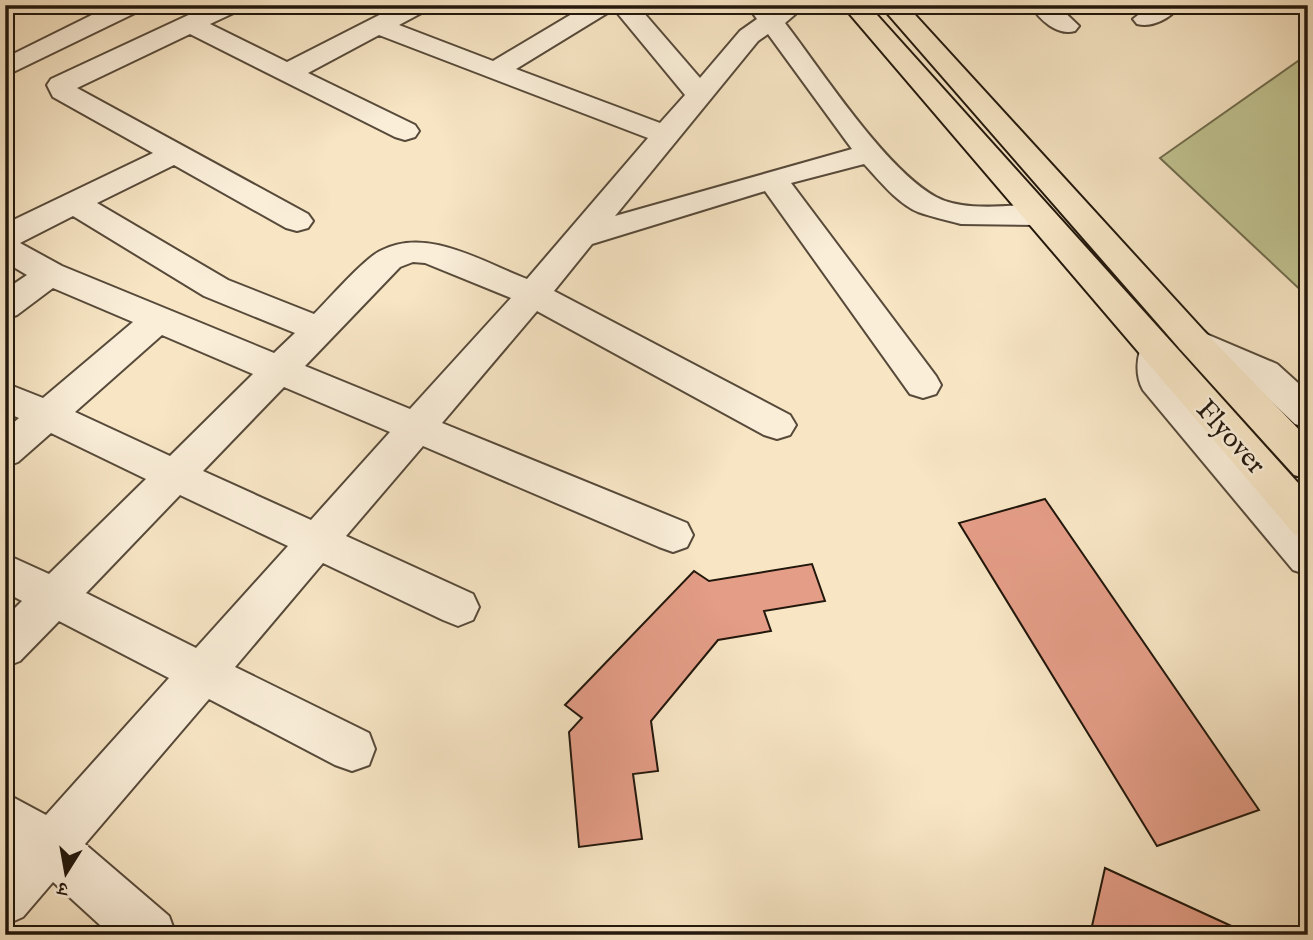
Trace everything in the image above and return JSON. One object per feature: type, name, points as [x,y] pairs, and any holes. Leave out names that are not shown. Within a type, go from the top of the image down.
[{"type":"main road","name":"Flyover","points":[[854,5],[1308,522]]},
{"type":"main road","name":"Flyover","points":[[892,5],[1192,340],[1308,464]]},
{"type":"street","points":[[231,5],[61,85],[63,91],[297,221]]},
{"type":"street","points":[[287,73],[418,5]]},
{"type":"street","points":[[495,71],[606,5]]},
{"type":"street","points":[[624,5],[700,94]]},
{"type":"street","points":[[1042,5],[1066,26]]},
{"type":"street","points":[[1146,19],[1168,5]]},
{"type":"street","points":[[5,68],[125,6],[162,37]]},
{"type":"street","points":[[5,900],[533,294],[749,36],[775,11],[870,153],[900,184],[926,204],[961,215],[1037,215]]},
{"type":"street","points":[[189,24],[405,131]]},
{"type":"street","points":[[378,26],[665,135]]},
{"type":"street","points":[[5,237],[177,152]]},
{"type":"street","points":[[578,237],[772,179],[870,153]]},
{"type":"street","points":[[772,179],[923,385]]},
{"type":"street","points":[[74,203],[216,288],[317,329]]},
{"type":"street","points":[[5,248],[50,274],[673,535]]},
{"type":"street","points":[[5,647],[389,258],[410,251],[430,253],[533,294],[776,425]]},
{"type":"street","points":[[5,307],[50,274]]},
{"type":"street","points":[[5,452],[158,319]]},
{"type":"street","points":[[1192,340],[1264,373],[1308,414]]},
{"type":"street","points":[[1156,351],[1156,381],[1308,558]]},
{"type":"street","points":[[5,396],[458,607]]},
{"type":"street","points":[[5,572],[352,748]]},
{"type":"street","points":[[5,817],[51,847],[150,935]]},
{"type":"green space","points":[[1308,54],[1308,297],[1160,158]]},
{"type":"building","points":[[1045,499],[1259,810],[1157,846],[959,523]]},
{"type":"building","points":[[812,564],[825,601],[764,611],[771,631],[718,640],[651,721],[658,771],[633,774],[642,839],[579,847],[569,732],[582,718],[565,705],[694,571],[709,581]]},
{"type":"building","points":[[1105,868],[1251,935],[1090,935]]}]
